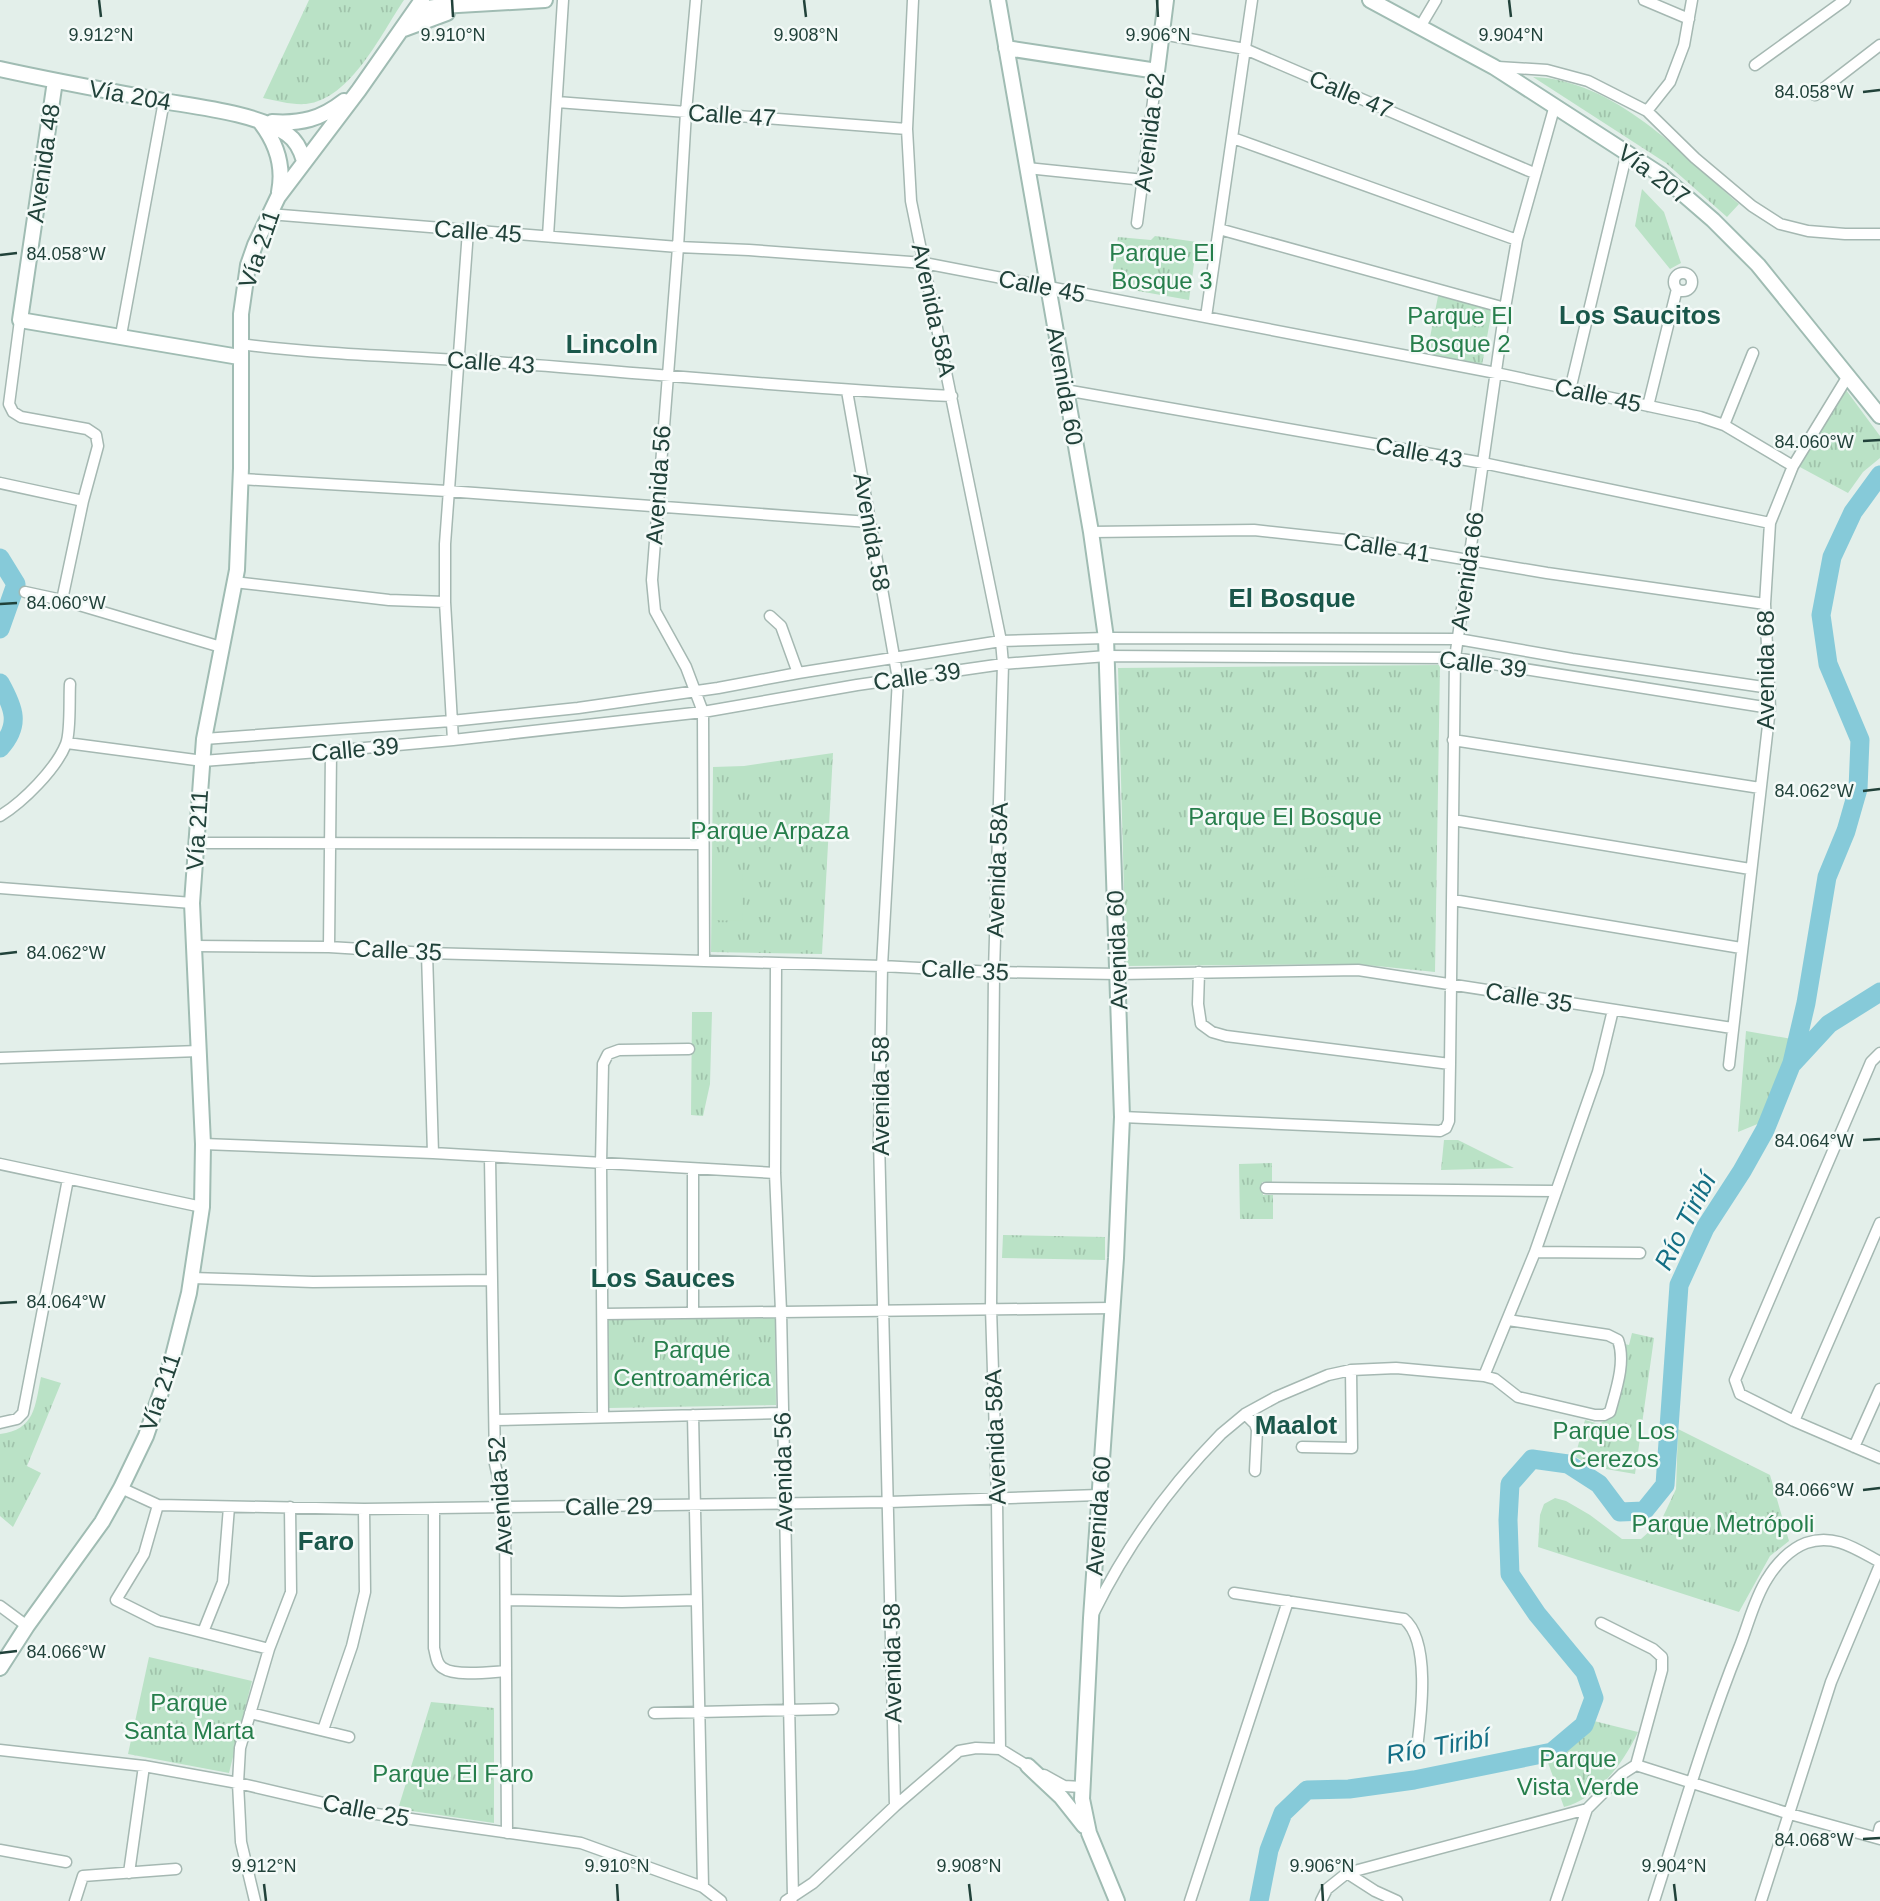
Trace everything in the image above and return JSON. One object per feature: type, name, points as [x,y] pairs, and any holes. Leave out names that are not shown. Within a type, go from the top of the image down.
[{"type":"main road","points":[[419,5],[469,6],[544,0]]},
{"type":"main road","name":"Avenida 60","points":[[998,0],[1091,532],[1106,638],[1122,1117],[1082,1809],[1117,1901]]},
{"type":"main road","name":"Avenida 62","points":[[1157,71],[1166,0]]},
{"type":"main road","name":"Vía 207","points":[[1370,0],[1494,66],[1661,175],[1713,220],[1758,265],[1880,416]]},
{"type":"main road","name":"Vía 211","points":[[0,1668],[6,1647],[27,1626],[102,1522],[121,1488],[146,1436],[166,1377],[192,1278],[202,1207],[203,1144],[192,903],[204,739],[234,582],[239,537],[240,351],[244,286],[255,245],[278,197],[419,5]]},
{"type":"main road","points":[[402,29],[469,6]]},
{"type":"main road","points":[[1006,48],[1157,71]]},
{"type":"main road","name":"Vía 204","points":[[0,69],[223,112],[260,122],[286,133],[301,150],[304,161]]},
{"type":"main road","name":"Avenida 48","points":[[20,320],[55,81]]},
{"type":"main road","points":[[278,197],[281,174],[277,152],[260,122],[311,121],[330,112],[359,90]]},
{"type":"main road","name":"Calle 43","points":[[20,320],[240,351]]},
{"type":"main road","points":[[1028,1766],[1061,1797],[1089,1833]]},
{"type":"street","points":[[548,236],[563,0]]},
{"type":"street","name":"Avenida 56","points":[[696,0],[656,505],[652,596],[656,611],[686,667],[703,712],[704,961]]},
{"type":"street","name":"Avenida 58A","points":[[913,0],[907,129],[911,201],[1001,642],[1003,664],[995,972],[991,1308],[997,1499],[1000,1749]]},
{"type":"street","points":[[1206,317],[1252,0]]},
{"type":"street","points":[[1420,27],[1436,0]]},
{"type":"street","points":[[1644,0],[1689,19]]},
{"type":"street","points":[[1647,111],[1670,82],[1684,45],[1692,0]]},
{"type":"street","points":[[1755,65],[1845,0]]},
{"type":"street","name":"Calle 47","points":[[1162,34],[1245,49],[1534,173]]},
{"type":"street","points":[[1815,95],[1880,45]]},
{"type":"street","points":[[1494,66],[1547,70],[1588,81],[1647,111],[1695,158],[1752,206],[1780,224],[1808,231],[1880,234]]},
{"type":"street","name":"Avenida 62","points":[[1136,223],[1157,71]]},
{"type":"street","points":[[121,335],[164,101]]},
{"type":"street","name":"Calle 47","points":[[557,102],[907,129]]},
{"type":"street","name":"Avenida 66","points":[[1122,1117],[1440,1131],[1446,1128],[1449,1121],[1455,658],[1517,240],[1555,105]]},
{"type":"street","points":[[1233,138],[1517,240]]},
{"type":"street","points":[[1570,390],[1627,152]]},
{"type":"street","points":[[1027,168],[1144,180]]},
{"type":"street","name":"Calle 45","points":[[269,214],[678,247],[924,263],[1496,373],[1700,417],[1724,425],[1793,466]]},
{"type":"street","points":[[1219,229],[1505,308]]},
{"type":"street","points":[[453,740],[445,602],[447,491],[468,231]]},
{"type":"street","points":[[1648,406],[1677,289]]},
{"type":"street","name":"Avenida 48","points":[[20,320],[9,404],[13,412],[21,417],[88,429],[96,435],[98,446],[83,501]]},
{"type":"street","name":"Calle 43","points":[[240,351],[458,359],[847,391],[952,396]]},
{"type":"street","points":[[1724,425],[1753,353]]},
{"type":"street","name":"Avenida 68","points":[[1729,1065],[1770,708],[1765,604],[1770,523],[1793,466],[1848,376]]},
{"type":"street","name":"Calle 43","points":[[1066,390],[1483,463],[1770,523]]},
{"type":"street","name":"Avenida 58","points":[[847,391],[898,679],[881,966],[879,1139],[895,1806]]},
{"type":"street","points":[[241,479],[656,505],[869,522]]},
{"type":"street","points":[[0,483],[83,501],[62,600]]},
{"type":"street","name":"Calle 41","points":[[1091,532],[1254,530],[1355,541],[1765,604]]},
{"type":"street","points":[[234,582],[389,600],[445,602]]},
{"type":"street","points":[[25,592],[62,600],[221,647]]},
{"type":"street","points":[[770,616],[781,626],[798,673]]},
{"type":"street","name":"Calle 39","points":[[204,739],[451,721],[578,708],[1001,642],[1106,638],[1458,639],[1770,688]]},
{"type":"street","name":"Calle 39","points":[[67,743],[203,761],[331,751],[703,712],[1003,664],[1107,656],[1455,658],[1770,708]]},
{"type":"street","points":[[0,816],[44,777],[67,743],[70,684]]},
{"type":"street","points":[[1453,740],[1759,788]]},
{"type":"street","points":[[329,947],[331,751]]},
{"type":"street","points":[[1453,820],[1750,869]]},
{"type":"street","points":[[196,843],[702,844]]},
{"type":"street","points":[[0,888],[192,903]]},
{"type":"street","points":[[1453,900],[1741,948]]},
{"type":"street","name":"Calle 35","points":[[193,946],[329,947],[427,953],[881,966],[995,972],[1118,974],[1358,970],[1732,1028]]},
{"type":"street","points":[[427,953],[433,1153]]},
{"type":"street","name":"Avenida 56","points":[[776,964],[775,1173],[781,1311],[783,1502],[790,1710],[790,1899]]},
{"type":"street","points":[[1199,972],[1198,1004],[1201,1024],[1212,1032],[1450,1064]]},
{"type":"street","points":[[1484,1376],[1535,1252],[1598,1072],[1613,1010]]},
{"type":"street","points":[[603,1416],[603,1064],[608,1054],[619,1050],[689,1049]]},
{"type":"street","points":[[0,1058],[199,1051]]},
{"type":"street","points":[[1880,1053],[1871,1062],[1735,1380],[1740,1394],[1794,1421],[1880,1458]]},
{"type":"street","points":[[203,1144],[433,1153],[775,1173]]},
{"type":"street","name":"Avenida 52","points":[[490,1158],[495,1464],[505,1508],[507,1833]]},
{"type":"street","points":[[0,1164],[202,1207]]},
{"type":"street","points":[[693,1312],[694,1169]]},
{"type":"street","points":[[0,1423],[17,1419],[23,1413],[68,1179]]},
{"type":"street","points":[[1266,1188],[1555,1191]]},
{"type":"street","points":[[1794,1421],[1880,1223]]},
{"type":"street","points":[[1535,1252],[1640,1253]]},
{"type":"street","points":[[192,1278],[313,1282],[491,1280]]},
{"type":"street","points":[[603,1314],[1112,1308]]},
{"type":"street","points":[[1091,1618],[1120,1564],[1152,1518],[1209,1447],[1244,1414],[1276,1396],[1352,1370],[1396,1368],[1484,1376],[1495,1379],[1508,1392],[1528,1400],[1595,1415],[1610,1412],[1618,1382],[1621,1349],[1618,1340],[1608,1335],[1508,1320]]},
{"type":"street","points":[[1302,1447],[1352,1448],[1352,1370]]},
{"type":"street","points":[[1854,1447],[1880,1389]]},
{"type":"street","points":[[495,1420],[781,1413]]},
{"type":"street","points":[[1244,1414],[1255,1424],[1255,1471]]},
{"type":"street","points":[[693,1415],[703,1887]]},
{"type":"street","name":"Calle 29","points":[[121,1488],[158,1504],[364,1508],[889,1502],[1099,1495]]},
{"type":"street","points":[[158,1504],[144,1554],[116,1600],[158,1620],[270,1649]]},
{"type":"street","points":[[203,1632],[223,1582],[229,1507]]},
{"type":"street","points":[[255,1901],[241,1842],[238,1783],[240,1748],[270,1649],[291,1592],[290,1507]]},
{"type":"street","points":[[323,1730],[352,1646],[365,1592],[364,1508]]},
{"type":"street","points":[[434,1508],[434,1648],[438,1663],[443,1669],[454,1672],[506,1671]]},
{"type":"street","points":[[1654,1901],[1730,1671],[1765,1581],[1784,1557],[1804,1544],[1829,1539],[1841,1542],[1880,1564],[1831,1682],[1761,1901]]},
{"type":"street","points":[[1234,1593],[1404,1619],[1412,1625],[1421,1662],[1422,1702],[1418,1748]]},
{"type":"street","points":[[506,1600],[696,1600]]},
{"type":"street","points":[[1190,1901],[1288,1601]]},
{"type":"street","points":[[0,1605],[27,1626]]},
{"type":"street","points":[[1556,1901],[1587,1809],[1622,1774],[1636,1765],[1662,1670],[1662,1657],[1653,1649],[1601,1623]]},
{"type":"street","points":[[654,1713],[833,1709]]},
{"type":"street","points":[[250,1713],[349,1737]]},
{"type":"street","points":[[790,1899],[831,1867],[895,1806],[959,1751],[976,1748],[1000,1749],[1064,1786],[1082,1787]]},
{"type":"street","name":"Calle 25","points":[[0,1750],[144,1766],[238,1783],[364,1812],[580,1843],[703,1887],[722,1901]]},
{"type":"street","points":[[1636,1765],[1790,1814],[1879,1835]]},
{"type":"street","points":[[129,1873],[144,1766]]},
{"type":"street","points":[[1321,1901],[1327,1889],[1347,1873],[1587,1809]]},
{"type":"street","points":[[0,1850],[66,1862]]},
{"type":"street","points":[[75,1901],[83,1876],[176,1869]]},
{"type":"street","points":[[1347,1873],[1397,1901]]},
{"type":"green space","points":[[309,0],[404,0],[375,47],[351,78],[337,90],[306,104],[263,98]]},
{"type":"green space","points":[[1533,77],[1563,81],[1592,91],[1619,105],[1670,142],[1739,204],[1727,217],[1666,163]]},
{"type":"green space","points":[[1642,189],[1664,212],[1681,263],[1670,269],[1635,226]]},
{"type":"green space","name":"Parque El Bosque 3","points":[[1155,236],[1197,242],[1189,300],[1110,286],[1118,237],[1151,240]]},
{"type":"green space","name":"Parque El Bosque 2","points":[[1439,291],[1493,304],[1482,365],[1427,353]]},
{"type":"green space","points":[[1846,390],[1880,436],[1880,458],[1863,472],[1848,493],[1798,466]]},
{"type":"green space","name":"Parque El Bosque","points":[[1440,665],[1435,972],[1357,964],[1126,966],[1118,668]]},
{"type":"green space","name":"Parque Arpaza","points":[[833,753],[822,954],[711,952],[713,767],[744,766]]},
{"type":"green space","points":[[714,873],[743,873],[742,921],[713,920]]},
{"type":"green space","points":[[1336,876],[1338,899],[1297,904],[1294,880]]},
{"type":"green space","points":[[692,1012],[712,1012],[710,1084],[703,1116],[691,1115]]},
{"type":"green space","points":[[1746,1031],[1792,1039],[1784,1069],[1760,1123],[1738,1132]]},
{"type":"green space","points":[[1444,1140],[1458,1140],[1514,1168],[1441,1170]]},
{"type":"green space","points":[[1272,1163],[1272,1182],[1262,1182],[1263,1195],[1273,1195],[1273,1219],[1240,1219],[1239,1164]]},
{"type":"green space","points":[[1003,1235],[1105,1237],[1105,1260],[1002,1258]]},
{"type":"green space","name":"Parque Centroamérica","points":[[775,1318],[776,1405],[609,1408],[608,1320]]},
{"type":"green space","name":"Parque Los Cerezos","points":[[1632,1333],[1654,1338],[1635,1474],[1600,1468],[1575,1457],[1585,1420],[1599,1424],[1609,1418],[1621,1349],[1625,1344],[1629,1345]]},
{"type":"green space","points":[[41,1377],[61,1383],[27,1466],[41,1473],[13,1527],[0,1516],[0,1434],[12,1432],[27,1422],[35,1407]]},
{"type":"green space","name":"Parque Metrópoli","points":[[1678,1429],[1770,1475],[1789,1541],[1770,1556],[1739,1612],[1538,1547],[1540,1515],[1544,1504],[1555,1498],[1566,1501],[1590,1515],[1622,1539],[1641,1539],[1661,1521],[1676,1489]]},
{"type":"green space","name":"Parque Santa Marta","points":[[149,1657],[252,1681],[229,1773],[128,1754]]},
{"type":"green space","name":"Parque El Faro","points":[[431,1702],[494,1708],[494,1823],[398,1809]]},
{"type":"green space","name":"Parque Vista Verde","points":[[1594,1721],[1638,1732],[1608,1778],[1588,1796],[1564,1807],[1547,1760],[1575,1745]]},
{"type":"waterway","name":"Río Tiribí","points":[[1259,1901],[1269,1850],[1283,1813],[1307,1790],[1349,1789],[1414,1780],[1552,1752],[1584,1725],[1594,1698],[1585,1672],[1537,1614],[1510,1574],[1510,1484],[1532,1459],[1568,1464],[1599,1484],[1620,1512],[1644,1511],[1665,1485],[1679,1285],[1705,1228],[1765,1130],[1792,1063],[1806,1003],[1827,877],[1846,831],[1858,789],[1860,740],[1828,664],[1821,615],[1832,557],[1853,512],[1880,475]]},
{"type":"waterway","points":[[0,558],[16,584],[0,629]]},
{"type":"waterway","points":[[0,683],[9,700],[13,716],[11,732],[0,748]]},
{"type":"waterway","points":[[1793,1063],[1829,1024],[1880,992]]},
{"type":"district","name":"Los Saucitos","points":[[1640,315]]},
{"type":"district","name":"Lincoln","points":[[612,344]]},
{"type":"district","name":"El Bosque","points":[[1292,598]]},
{"type":"district","name":"Los Sauces","points":[[663,1278]]},
{"type":"district","name":"Maalot","points":[[1296,1425]]},
{"type":"district","name":"Faro","points":[[326,1541]]}]
